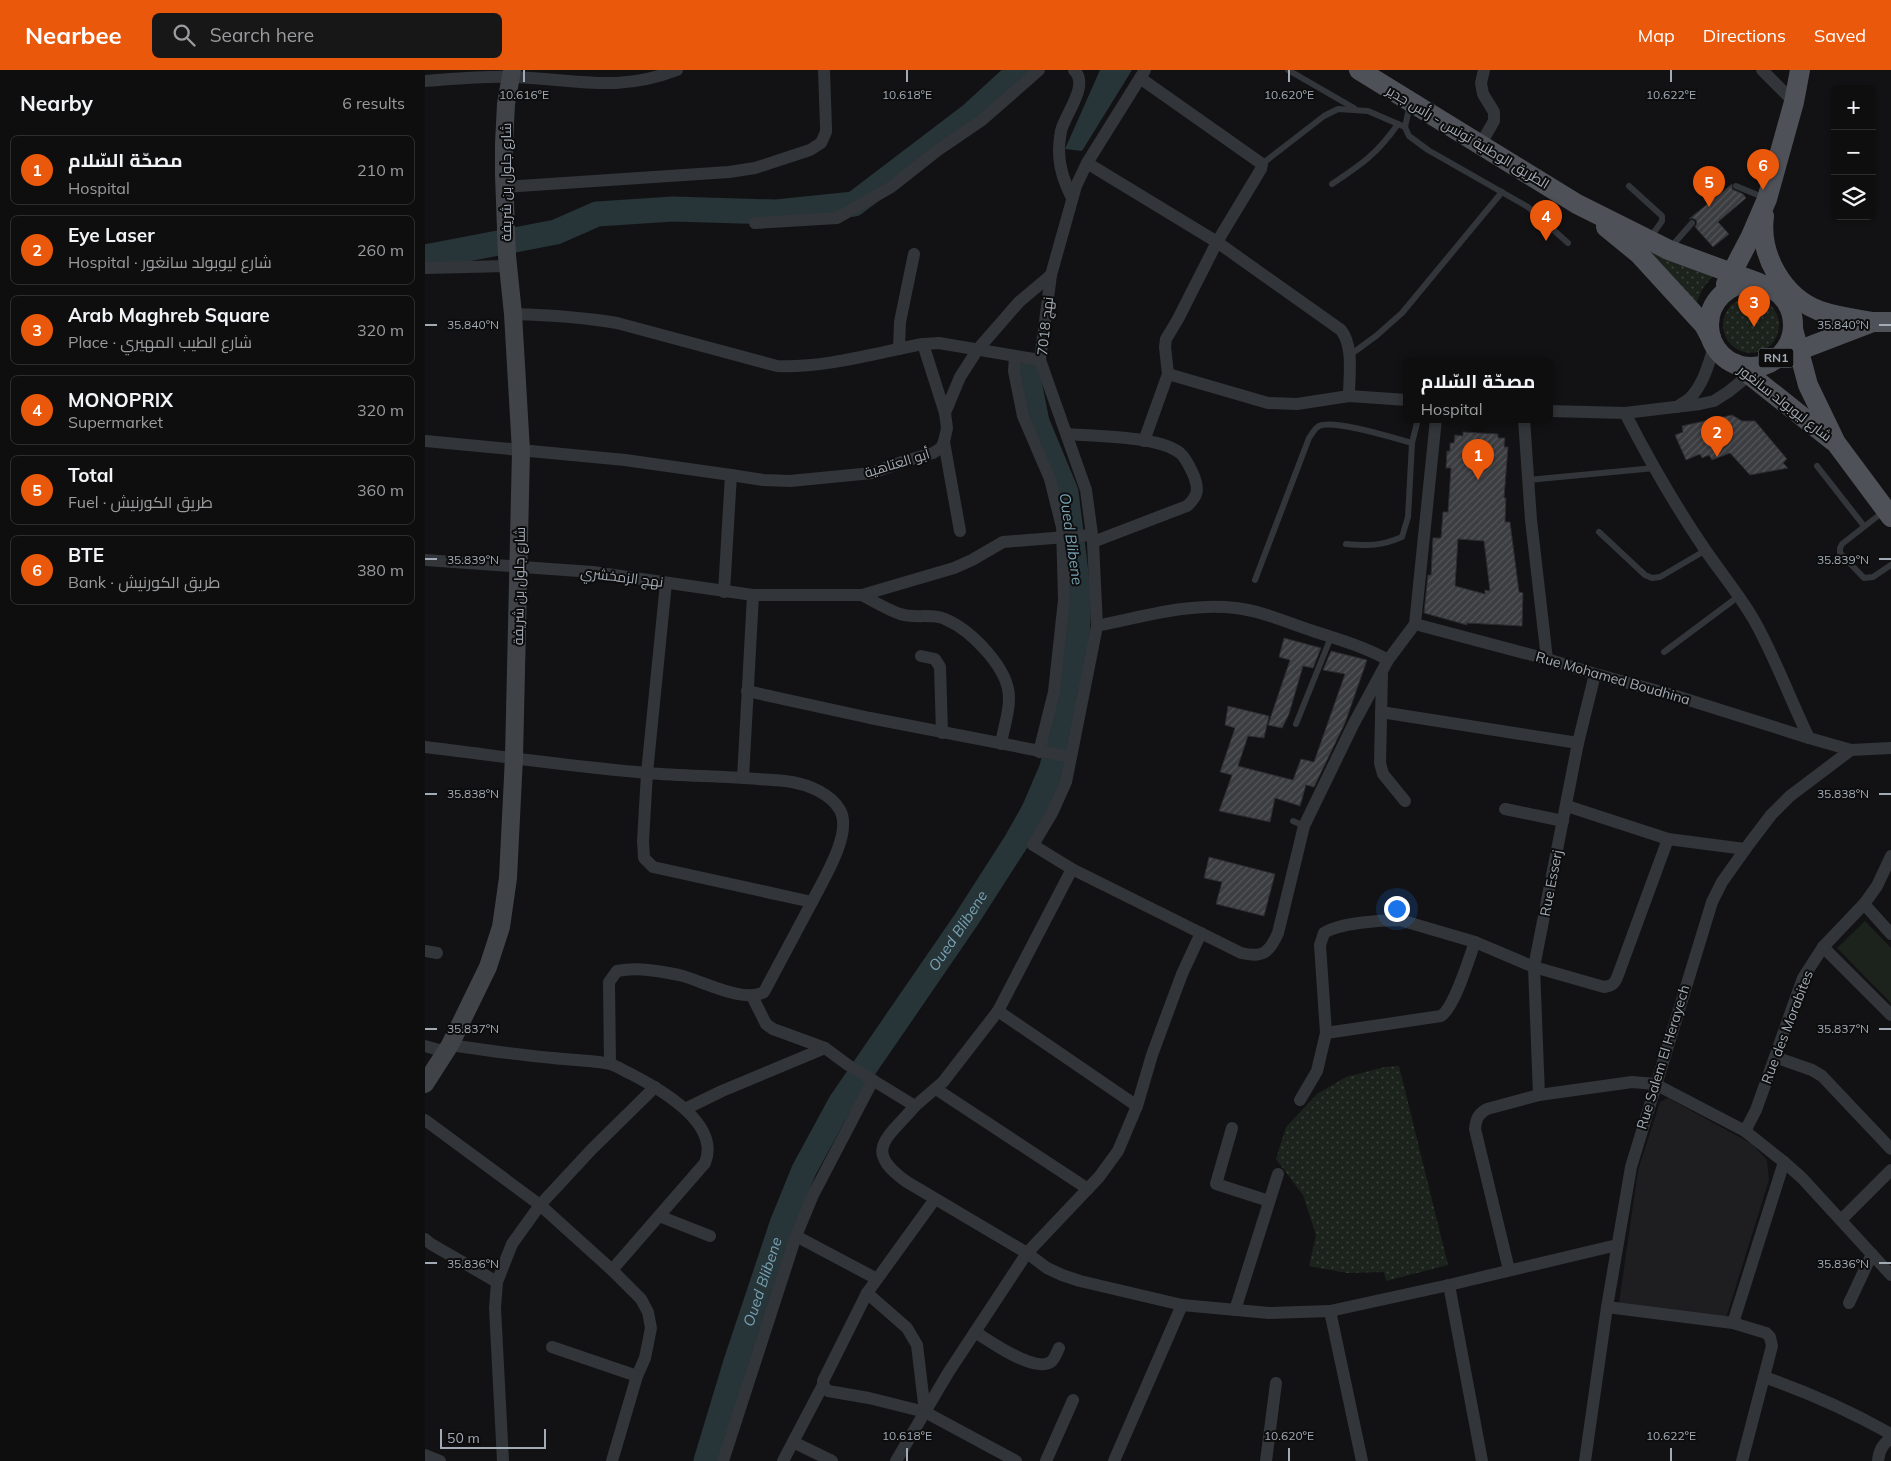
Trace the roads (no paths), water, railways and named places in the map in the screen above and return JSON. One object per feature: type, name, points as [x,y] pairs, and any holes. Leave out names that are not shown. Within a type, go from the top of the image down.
[{"type":"main road","name":"الطريق الوطنية تونس - رأس جدير","points":[[1359,70],[1577,204],[1669,250],[1759,283]]},
{"type":"main road","points":[[1800,70],[1794,102],[1767,199],[1764,219],[1764,244],[1774,270],[1781,281],[1803,302],[1819,311],[1842,317],[1882,322]]},
{"type":"main road","name":"شارع جلول بن شريفة","points":[[425,1084],[448,1049],[488,967],[501,927],[507,878],[514,757],[521,451],[513,314],[507,261],[504,187],[503,144],[511,73]]},
{"type":"main road","points":[[1714,343],[1710,331],[1713,309],[1751,236],[1767,199]]},
{"type":"main road","name":"الطريق الوطنية تونس - رأس جدير","points":[[1577,204],[1639,254],[1704,325],[1714,343]]},
{"type":"main road","points":[[1718,299],[1736,285],[1759,283]]},
{"type":"main road","name":"RN1","points":[[1714,343],[1725,357],[1755,366],[1783,352],[1790,342],[1793,318],[1785,299],[1773,289],[1759,283]]},
{"type":"main road","points":[[1755,366],[1882,322]]},
{"type":"main road","name":"شارع ليوبولد سانغور","points":[[1793,329],[1811,392],[1836,443]]},
{"type":"main road","name":"شارع ليوبولد سانغور","points":[[1755,366],[1836,443],[1889,513]]},
{"type":"street","points":[[425,81],[511,73],[609,84],[640,82],[677,70]]},
{"type":"street","points":[[504,187],[729,172],[755,168],[810,150],[821,143],[826,132],[824,70]]},
{"type":"street","points":[[755,223],[837,218],[891,187],[938,150],[982,120],[1039,70]]},
{"type":"street","points":[[1072,198],[1062,178],[1059,150],[1061,130],[1077,95],[1079,79],[1074,70]]},
{"type":"street","points":[[1481,145],[1494,121],[1494,112],[1483,94],[1481,83],[1484,70]]},
{"type":"street","points":[[1762,70],[1794,102]]},
{"type":"street","points":[[1142,74],[1262,164],[1261,169],[1217,242],[1179,318],[1166,339],[1168,374],[1144,441]]},
{"type":"street","name":"نهج 7018","points":[[1072,869],[1033,845],[1052,812],[1066,782],[1069,757],[1097,626],[1086,490],[1040,360],[1051,275],[1072,198],[1087,163],[1142,74]]},
{"type":"street","points":[[1087,163],[1217,242],[1341,330],[1347,338],[1349,396]]},
{"type":"street","points":[[899,348],[900,322],[914,254]]},
{"type":"street","points":[[425,268],[507,261]]},
{"type":"street","name":"أبو العتاهية","points":[[425,441],[625,460],[763,480],[790,481],[872,473],[933,453],[941,448],[947,428],[945,413],[960,377],[978,349],[1019,302],[1051,275]]},
{"type":"street","points":[[513,314],[554,315],[600,320],[777,366],[798,367],[899,348],[939,343],[1040,360]]},
{"type":"street","points":[[1675,408],[1690,398],[1701,382],[1709,365],[1714,343]]},
{"type":"street","points":[[923,344],[945,413]]},
{"type":"street","points":[[1015,356],[1014,371],[1023,416],[1050,479],[1064,536],[1064,600],[1054,692],[1043,753]]},
{"type":"street","points":[[1553,411],[1625,413],[1675,408],[1714,401],[1728,392],[1755,366]]},
{"type":"street","points":[[1168,374],[1268,403],[1297,404],[1349,396],[1403,400]]},
{"type":"street","points":[[1625,413],[1655,468],[1706,550],[1739,596],[1767,643],[1809,738]]},
{"type":"street","points":[[1436,423],[1415,624],[1385,665],[1298,823],[1278,933],[1273,945],[1266,953],[1255,956],[1241,953],[1072,869],[998,1011],[936,1089],[915,1106],[883,1144],[881,1152],[883,1159],[895,1173],[921,1191],[1027,1253],[1047,1268],[1080,1281],[1182,1305],[1269,1313],[1330,1311],[1617,1245]]},
{"type":"street","points":[[1524,423],[1538,586],[1547,659]]},
{"type":"street","points":[[743,778],[753,596],[862,596],[954,568],[1003,542],[1064,536],[1090,538],[1187,506],[1194,500],[1198,488],[1190,465],[1179,453],[1163,445],[1144,441],[1108,436],[1067,434]]},
{"type":"street","points":[[944,442],[960,531]]},
{"type":"street","points":[[724,592],[731,475]]},
{"type":"street","name":"نهج الزمخشري","points":[[425,560],[593,572],[753,596]]},
{"type":"street","points":[[666,582],[647,773],[643,841],[644,858],[653,867],[812,902]]},
{"type":"street","points":[[862,596],[899,614],[934,616],[945,619],[972,636],[1000,670],[1009,698],[1001,744]]},
{"type":"street","points":[[1097,626],[1143,616],[1192,609],[1236,608],[1255,612],[1376,653],[1385,665],[1381,712],[1381,764],[1383,774],[1405,801]]},
{"type":"street","name":"Rue Mohamed Boudhina","points":[[1415,624],[1683,698],[1851,750]]},
{"type":"street","points":[[921,656],[935,659],[940,667],[942,732]]},
{"type":"street","name":"Rue Esserj","points":[[1539,1095],[1534,968],[1578,743],[1595,674]]},
{"type":"street","points":[[747,691],[1069,757]]},
{"type":"street","points":[[1381,712],[1578,743]]},
{"type":"street","points":[[425,747],[647,773],[791,782],[821,792],[840,810],[844,823],[840,842],[812,902],[764,992],[752,996],[679,975],[631,968],[617,971],[609,982],[610,1064]]},
{"type":"street","points":[[1851,750],[1890,750]]},
{"type":"street","name":"Rue Salem El Herayech","points":[[1585,1461],[1607,1307],[1631,1167],[1712,902],[1722,882],[1771,815],[1790,796],[1851,750]]},
{"type":"street","points":[[1567,806],[1668,839],[1745,849]]},
{"type":"street","points":[[1505,809],[1563,820]]},
{"type":"street","points":[[1300,1100],[1317,1071],[1326,1033],[1320,945],[1324,933],[1330,929],[1380,921],[1400,920],[1475,942],[1534,968],[1604,987],[1611,986],[1615,982],[1668,839]]},
{"type":"street","name":"Rue des Morabites","points":[[1745,1131],[1756,1110],[1803,978],[1823,947],[1864,904],[1877,886],[1891,856]]},
{"type":"street","points":[[1864,904],[1891,934]]},
{"type":"street","points":[[896,1461],[948,1373],[1027,1253],[1088,1189],[1117,1150],[1137,1106],[1152,1054],[1169,1008],[1201,933]]},
{"type":"street","points":[[1326,1033],[1441,1016],[1446,1013],[1452,1003],[1475,942]]},
{"type":"street","points":[[1823,947],[1891,1015]]},
{"type":"street","points":[[752,996],[766,1024],[773,1029],[825,1048],[915,1106]]},
{"type":"street","points":[[998,1011],[1137,1106]]},
{"type":"street","points":[[425,1046],[610,1064],[655,1087],[685,1109],[705,1135],[709,1146],[705,1163],[613,1270]]},
{"type":"street","points":[[685,1109],[825,1048]]},
{"type":"street","points":[[1775,1057],[1812,1070],[1822,1076],[1891,1149]]},
{"type":"street","points":[[723,1461],[796,1236],[813,1195],[870,1078]]},
{"type":"street","points":[[1509,1270],[1475,1129],[1479,1113],[1487,1109],[1539,1095],[1632,1082],[1655,1084],[1745,1131],[1802,1178],[1891,1275]]},
{"type":"street","points":[[503,1461],[495,1308],[497,1282],[513,1244],[540,1205],[591,1150],[655,1087]]},
{"type":"street","points":[[936,1089],[1088,1189]]},
{"type":"street","points":[[425,1120],[540,1205],[613,1270],[641,1299],[648,1312],[651,1328],[645,1358],[637,1376],[613,1461]]},
{"type":"street","points":[[1232,1128],[1216,1184],[1269,1201]]},
{"type":"street","points":[[1733,1323],[1784,1162]]},
{"type":"street","points":[[1841,1220],[1891,1170]]},
{"type":"street","points":[[1235,1310],[1278,1174]]},
{"type":"street","points":[[783,1461],[823,1386],[823,1380],[867,1293],[935,1199]]},
{"type":"street","points":[[659,1216],[710,1236]]},
{"type":"street","points":[[796,1236],[877,1279]]},
{"type":"street","points":[[427,1246],[497,1282]]},
{"type":"street","points":[[1849,1303],[1872,1254]]},
{"type":"street","points":[[1449,1285],[1482,1461]]},
{"type":"street","points":[[867,1293],[907,1328],[917,1345],[925,1412]]},
{"type":"street","points":[[1114,1461],[1182,1305]]},
{"type":"street","points":[[1607,1307],[1733,1323],[1766,1333],[1770,1337],[1773,1346],[1742,1461]]},
{"type":"street","points":[[1330,1311],[1362,1461]]},
{"type":"street","points":[[975,1332],[1032,1364],[1043,1366],[1052,1361],[1059,1348]]},
{"type":"street","points":[[552,1347],[637,1376]]},
{"type":"street","points":[[1764,1377],[1809,1392],[1850,1411],[1891,1436],[1879,1451],[1878,1461]]},
{"type":"street","points":[[1266,1461],[1276,1383]]},
{"type":"street","points":[[823,1386],[828,1391],[869,1398],[925,1412],[1016,1461]]},
{"type":"street","points":[[1046,1461],[1073,1400]]},
{"type":"street","points":[[793,1442],[832,1461]]},
{"type":"street","points":[[425,1455],[440,1461]]},
{"type":"lane","points":[[1288,70],[1355,109]]},
{"type":"lane","points":[[1332,184],[1368,160],[1384,144],[1401,125],[1410,102]]},
{"type":"lane","points":[[1262,164],[1324,116],[1339,109],[1368,111],[1401,125],[1409,136],[1428,150],[1528,207],[1568,243]]},
{"type":"lane","points":[[1629,186],[1662,216],[1662,221],[1649,239]]},
{"type":"lane","points":[[1736,186],[1767,199]]},
{"type":"lane","points":[[1349,356],[1377,336],[1402,313],[1502,192]]},
{"type":"lane","points":[[1669,250],[1692,223]]},
{"type":"lane","points":[[1346,544],[1368,546],[1386,544],[1402,536],[1408,517],[1412,443],[1417,423]]},
{"type":"lane","points":[[1255,580],[1309,438],[1314,430],[1319,426],[1334,424],[1412,443]]},
{"type":"lane","points":[[1817,466],[1864,526]]},
{"type":"lane","points":[[1528,480],[1655,468]]},
{"type":"lane","points":[[1889,513],[1864,526],[1839,548],[1840,553],[1864,578],[1873,577],[1891,565]]},
{"type":"lane","points":[[1599,532],[1645,575],[1653,578],[1661,577],[1706,550]]},
{"type":"lane","points":[[1665,652],[1739,596]]},
{"type":"lane","points":[[1296,724],[1331,637]]},
{"type":"waterway","points":[[425,257],[556,232],[597,214],[673,209],[776,212],[854,204],[971,115],[1020,70]]},
{"type":"waterway","name":"Oued Blibene","points":[[706,1461],[736,1362],[782,1224],[804,1170],[841,1102],[966,920],[1016,842],[1034,810],[1052,768],[1077,639],[1079,597],[1066,492],[1037,422],[1027,372]]},
{"type":"place","name":"BTE","points":[[1763,190]]},
{"type":"place","name":"Total","points":[[1709,207]]},
{"type":"place","name":"MONOPRIX","points":[[1546,241]]},
{"type":"place","name":"Arab Maghreb Square","points":[[1754,327]]},
{"type":"place","name":"Eye Laser","points":[[1717,457]]},
{"type":"place","name":"مصحّة السّلام","points":[[1478,480]]}]
